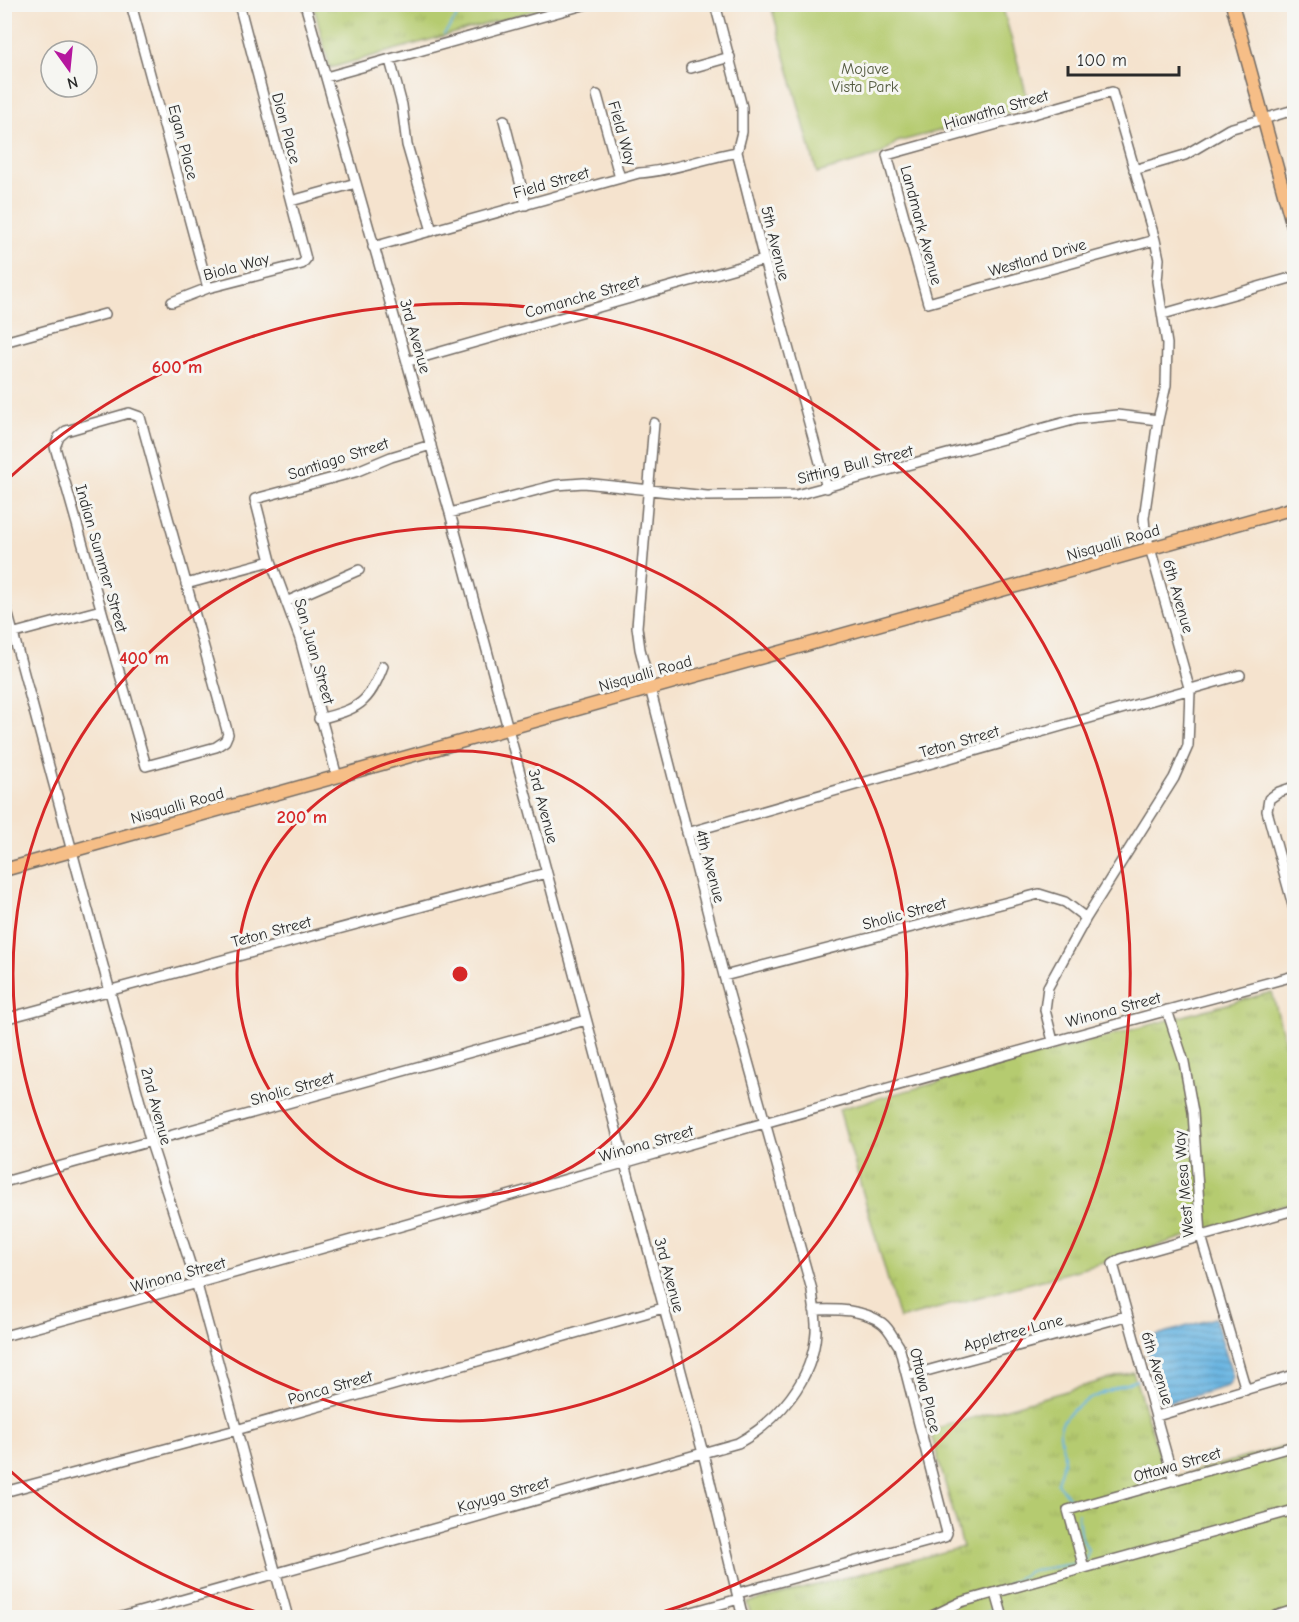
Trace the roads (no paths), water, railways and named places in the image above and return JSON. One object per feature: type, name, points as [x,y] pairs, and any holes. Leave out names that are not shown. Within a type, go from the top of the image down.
[{"type":"main road","points":[[1232,4],[1294,230]]},
{"type":"main road","name":"Nisqualli Road","points":[[4,870],[1294,508]]},
{"type":"street","name":"Dion Place","points":[[239,4],[306,260]]},
{"type":"street","name":"3rd Avenue","points":[[305,4],[409,361],[703,1453],[743,1617]]},
{"type":"street","points":[[326,77],[587,4]]},
{"type":"street","name":"5th Avenue","points":[[716,4],[742,107],[742,132],[737,152],[764,260],[827,488]]},
{"type":"street","name":"Egan Place","points":[[134,5],[208,288]]},
{"type":"street","points":[[691,68],[730,57]]},
{"type":"street","points":[[390,60],[402,105],[407,145],[432,231]]},
{"type":"street","name":"Hiawatha Street","points":[[887,155],[1112,92]]},
{"type":"street","name":"6th Avenue","points":[[1053,1041],[1045,1010],[1048,987],[1086,918],[1174,778],[1188,746],[1190,691],[1150,549],[1144,518],[1158,420],[1166,385],[1167,344],[1157,282],[1159,259],[1112,92]]},
{"type":"street","name":"Field Way","points":[[597,95],[620,178]]},
{"type":"street","points":[[1134,170],[1185,155],[1229,129],[1294,110]]},
{"type":"street","points":[[504,120],[526,204]]},
{"type":"street","name":"Field Street","points":[[374,247],[620,178],[737,152]]},
{"type":"street","name":"Landmark Avenue","points":[[887,155],[927,303]]},
{"type":"street","points":[[291,201],[356,183]]},
{"type":"street","name":"Westland Drive","points":[[927,303],[1155,240]]},
{"type":"street","name":"Biola Way","points":[[172,302],[208,288],[302,264],[306,260]]},
{"type":"street","name":"Comanche Street","points":[[409,361],[764,260]]},
{"type":"street","points":[[1163,314],[1294,277]]},
{"type":"street","points":[[4,342],[105,314]]},
{"type":"street","name":"Indian Summer Street","points":[[129,413],[140,417],[186,584],[228,734],[225,741],[216,747],[146,766],[55,447],[59,437],[66,431],[129,413]]},
{"type":"street","name":"Sitting Bull Street","points":[[450,513],[556,485],[584,483],[707,496],[796,495],[1077,419],[1117,415],[1158,420]]},
{"type":"street","name":"4th Avenue","points":[[654,423],[637,627],[650,689],[724,976],[812,1290],[814,1310]]},
{"type":"street","name":"Santiago Street","points":[[255,499],[355,472],[391,457],[431,445]]},
{"type":"street","name":"San Juan Street","points":[[255,499],[271,561],[300,639],[319,719],[337,777]]},
{"type":"street","points":[[186,584],[271,561]]},
{"type":"street","points":[[286,602],[359,570]]},
{"type":"street","name":"2nd Avenue","points":[[4,600],[9,635],[74,851],[151,1143],[197,1285],[288,1617]]},
{"type":"street","points":[[9,635],[101,610]]},
{"type":"street","points":[[319,719],[349,712],[365,701],[375,686],[382,666]]},
{"type":"street","name":"Teton Street","points":[[687,833],[1240,675]]},
{"type":"street","points":[[1294,787],[1279,792],[1269,799],[1267,811],[1291,881],[1294,909]]},
{"type":"street","name":"Teton Street","points":[[4,1020],[546,873]]},
{"type":"street","name":"Sholic Street","points":[[724,976],[1039,894],[1065,902],[1086,918]]},
{"type":"street","name":"Winona Street","points":[[4,1336],[197,1285],[766,1125],[1053,1041],[1294,976]]},
{"type":"street","name":"West Mesa Way","points":[[1167,1010],[1184,1062],[1193,1112],[1201,1236],[1246,1390]]},
{"type":"street","name":"Sholic Street","points":[[4,1182],[151,1143],[586,1020]]},
{"type":"street","points":[[1201,1236],[1294,1212]]},
{"type":"street","name":"6th Avenue","points":[[1173,1481],[1157,1416],[1126,1316],[1113,1264],[1121,1259],[1201,1236]]},
{"type":"street","name":"Ponca Street","points":[[4,1492],[236,1430],[663,1308]]},
{"type":"street","name":"Ottawa Place","points":[[739,1596],[945,1538],[947,1533],[899,1346],[883,1324],[859,1313],[838,1309],[814,1310]]},
{"type":"street","name":"Kayuga Street","points":[[118,1617],[703,1453],[750,1436],[788,1403],[805,1373],[816,1332],[814,1310]]},
{"type":"street","name":"Appletree Lane","points":[[908,1376],[1126,1316]]},
{"type":"street","points":[[1157,1416],[1294,1375]]},
{"type":"street","name":"Ottawa Street","points":[[1084,1568],[1068,1510],[1294,1446]]},
{"type":"street","points":[[928,1617],[961,1602],[1294,1510]]},
{"type":"street","points":[[996,1593],[1003,1617]]},
{"type":"street","points":[[670,1617],[739,1596]]},
{"type":"street","points":[[1269,1617],[1294,1610]]},
{"type":"water","points":[[1215,1318],[1233,1377],[1228,1386],[1168,1403],[1160,1398],[1144,1339]]},
{"type":"waterway","points":[[444,34],[467,4]]},
{"type":"waterway","points":[[1073,1503],[1057,1483],[1064,1457],[1060,1432],[1064,1420],[1081,1404],[1137,1380]]},
{"type":"waterway","points":[[1078,1513],[1080,1534],[1088,1550],[1085,1559]]},
{"type":"waterway","points":[[1007,1585],[1030,1571],[1077,1563]]},
{"type":"waterway","points":[[974,1618],[995,1608]]},
{"type":"park label","name":"Mojave Vista Park","points":[[865,77]]}]
